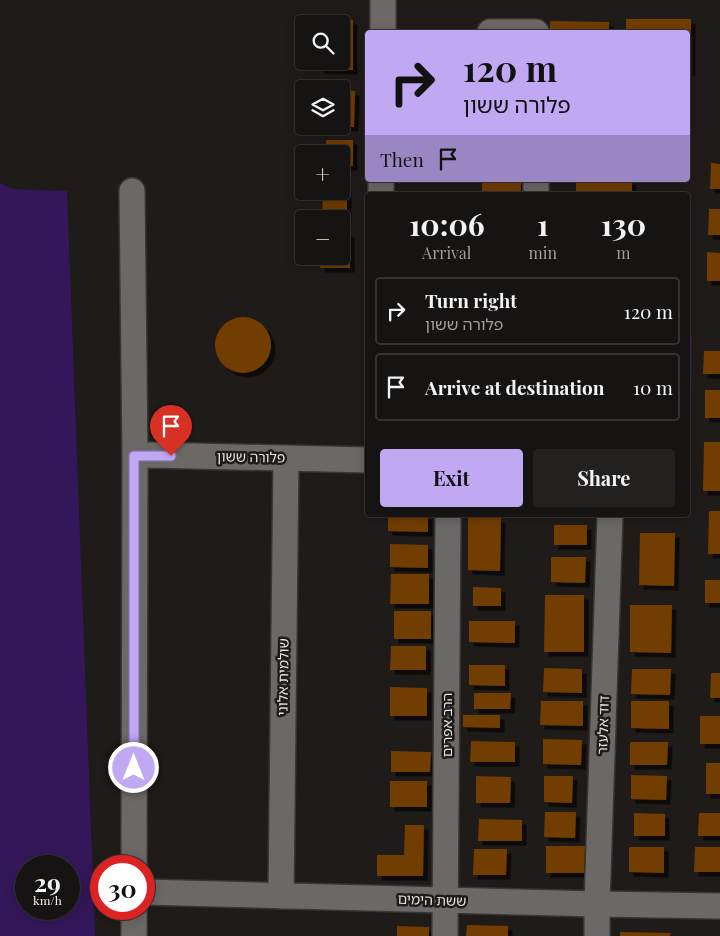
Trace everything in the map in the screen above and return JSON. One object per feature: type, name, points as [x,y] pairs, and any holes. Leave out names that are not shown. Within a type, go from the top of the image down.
[{"type":"street","points":[[383,0],[383,30]]},
{"type":"street","points":[[132,191],[134,855]]},
{"type":"street","name":"פלורה ששון","points":[[134,456],[365,460]]},
{"type":"street","name":"שולמית אלוני","points":[[281,896],[286,458]]},
{"type":"street","name":"הרב אפרים","points":[[445,936],[448,517]]},
{"type":"street","name":"דוד אלעזר","points":[[598,936],[597,904],[610,517]]},
{"type":"street","name":"ששת הימים","points":[[155,892],[720,906]]},
{"type":"street","points":[[134,920],[134,936]]},
{"type":"shaded area","points":[[0,183],[12,189],[67,191],[92,855],[90,855],[90,920],[94,920],[95,936],[0,936]]},
{"type":"shaded area","points":[[690,335],[692,335],[691,433]]},
{"type":"building","points":[[626,19],[691,19],[691,71],[690,30],[626,30]]},
{"type":"building","points":[[350,20],[353,20],[353,70],[350,70]]},
{"type":"building","points":[[550,21],[609,22],[609,30],[550,30]]},
{"type":"building","points":[[350,91],[355,91],[354,127],[350,127]]},
{"type":"building","points":[[326,140],[353,140],[353,166],[350,166],[350,145],[326,145]]},
{"type":"building","points":[[711,163],[720,164],[720,189],[710,189]]},
{"type":"building","points":[[482,182],[521,182],[521,192],[482,192]]},
{"type":"building","points":[[576,182],[632,182],[632,192],[576,192]]},
{"type":"building","points":[[323,200],[347,200],[347,210],[322,210]]},
{"type":"building","points":[[709,209],[720,209],[720,235],[708,235]]},
{"type":"building","points":[[707,252],[720,253],[720,281],[707,281]]},
{"type":"building","points":[[320,265],[350,265],[350,268],[320,268]]},
{"type":"building","points":[[243,317],[254,319],[263,325],[269,334],[271,345],[269,356],[263,365],[254,371],[243,373],[232,371],[223,365],[217,356],[215,345],[217,334],[223,325],[232,319]]},
{"type":"building","points":[[704,351],[720,351],[720,374],[703,374]]},
{"type":"building","points":[[705,390],[720,390],[720,418],[705,418]]},
{"type":"building","points":[[704,442],[720,442],[720,491],[703,491]]},
{"type":"building","points":[[709,511],[720,511],[720,554],[708,554]]},
{"type":"building","points":[[388,517],[428,517],[428,532],[388,531]]},
{"type":"building","points":[[468,517],[501,518],[500,571],[468,570]]},
{"type":"building","points":[[554,525],[587,525],[587,545],[554,545]]},
{"type":"building","points":[[640,533],[675,533],[674,586],[639,585]]},
{"type":"building","points":[[390,544],[428,545],[428,568],[390,567]]},
{"type":"building","points":[[551,557],[586,557],[585,583],[551,582]]},
{"type":"building","points":[[391,574],[429,574],[429,604],[390,604]]},
{"type":"building","points":[[705,580],[720,580],[720,603],[705,603]]},
{"type":"building","points":[[473,587],[501,588],[501,606],[473,606]]},
{"type":"building","points":[[545,595],[584,595],[584,652],[544,652]]},
{"type":"building","points":[[630,605],[672,605],[671,653],[630,652]]},
{"type":"building","points":[[394,611],[431,611],[431,639],[394,639]]},
{"type":"building","points":[[469,621],[515,621],[515,643],[469,642]]},
{"type":"building","points":[[391,646],[426,646],[426,670],[390,670]]},
{"type":"building","points":[[469,665],[505,665],[505,686],[469,685]]},
{"type":"building","points":[[544,668],[582,669],[582,693],[543,692]]},
{"type":"building","points":[[632,669],[671,669],[670,695],[631,694]]},
{"type":"building","points":[[711,673],[720,673],[720,698],[710,698]]},
{"type":"building","points":[[390,687],[427,688],[427,716],[390,716]]},
{"type":"building","points":[[474,693],[511,693],[510,709],[474,709]]},
{"type":"building","points":[[541,701],[583,701],[583,726],[540,725]]},
{"type":"building","points":[[631,701],[669,701],[669,729],[631,728]]},
{"type":"building","points":[[463,715],[500,715],[500,728],[463,727]]},
{"type":"building","points":[[700,716],[720,716],[720,744],[700,744]]},
{"type":"building","points":[[543,739],[582,740],[581,765],[543,764]]},
{"type":"building","points":[[471,741],[515,742],[515,762],[470,762]]},
{"type":"building","points":[[630,742],[668,742],[667,765],[630,765]]},
{"type":"building","points":[[391,751],[431,752],[430,772],[391,772]]},
{"type":"building","points":[[706,763],[720,763],[720,794],[706,794]]},
{"type":"building","points":[[631,775],[667,776],[666,800],[631,799]]},
{"type":"building","points":[[476,776],[511,777],[510,803],[476,803]]},
{"type":"building","points":[[544,776],[573,776],[572,803],[544,802]]},
{"type":"building","points":[[390,781],[427,781],[427,807],[390,807]]},
{"type":"building","points":[[545,812],[576,812],[575,838],[544,837]]},
{"type":"building","points":[[634,813],[665,814],[665,836],[634,836]]},
{"type":"building","points":[[699,813],[720,813],[720,836],[698,836]]},
{"type":"building","points":[[479,819],[522,820],[522,841],[478,841]]},
{"type":"building","points":[[405,825],[424,825],[423,876],[377,876],[377,855],[404,855]]},
{"type":"building","points":[[546,846],[585,846],[584,873],[546,873]]},
{"type":"building","points":[[629,847],[664,847],[664,873],[629,872]]},
{"type":"building","points":[[695,847],[720,847],[720,872],[694,872]]},
{"type":"building","points":[[474,849],[507,849],[506,875],[473,875]]},
{"type":"building","points":[[467,925],[508,926],[508,936],[466,936]]},
{"type":"building","points":[[397,926],[429,927],[429,936],[397,936]]},
{"type":"building","points":[[620,932],[671,933],[670,936],[620,936]]},
{"type":"route","points":[[134,768],[134,456],[171,456]]}]
